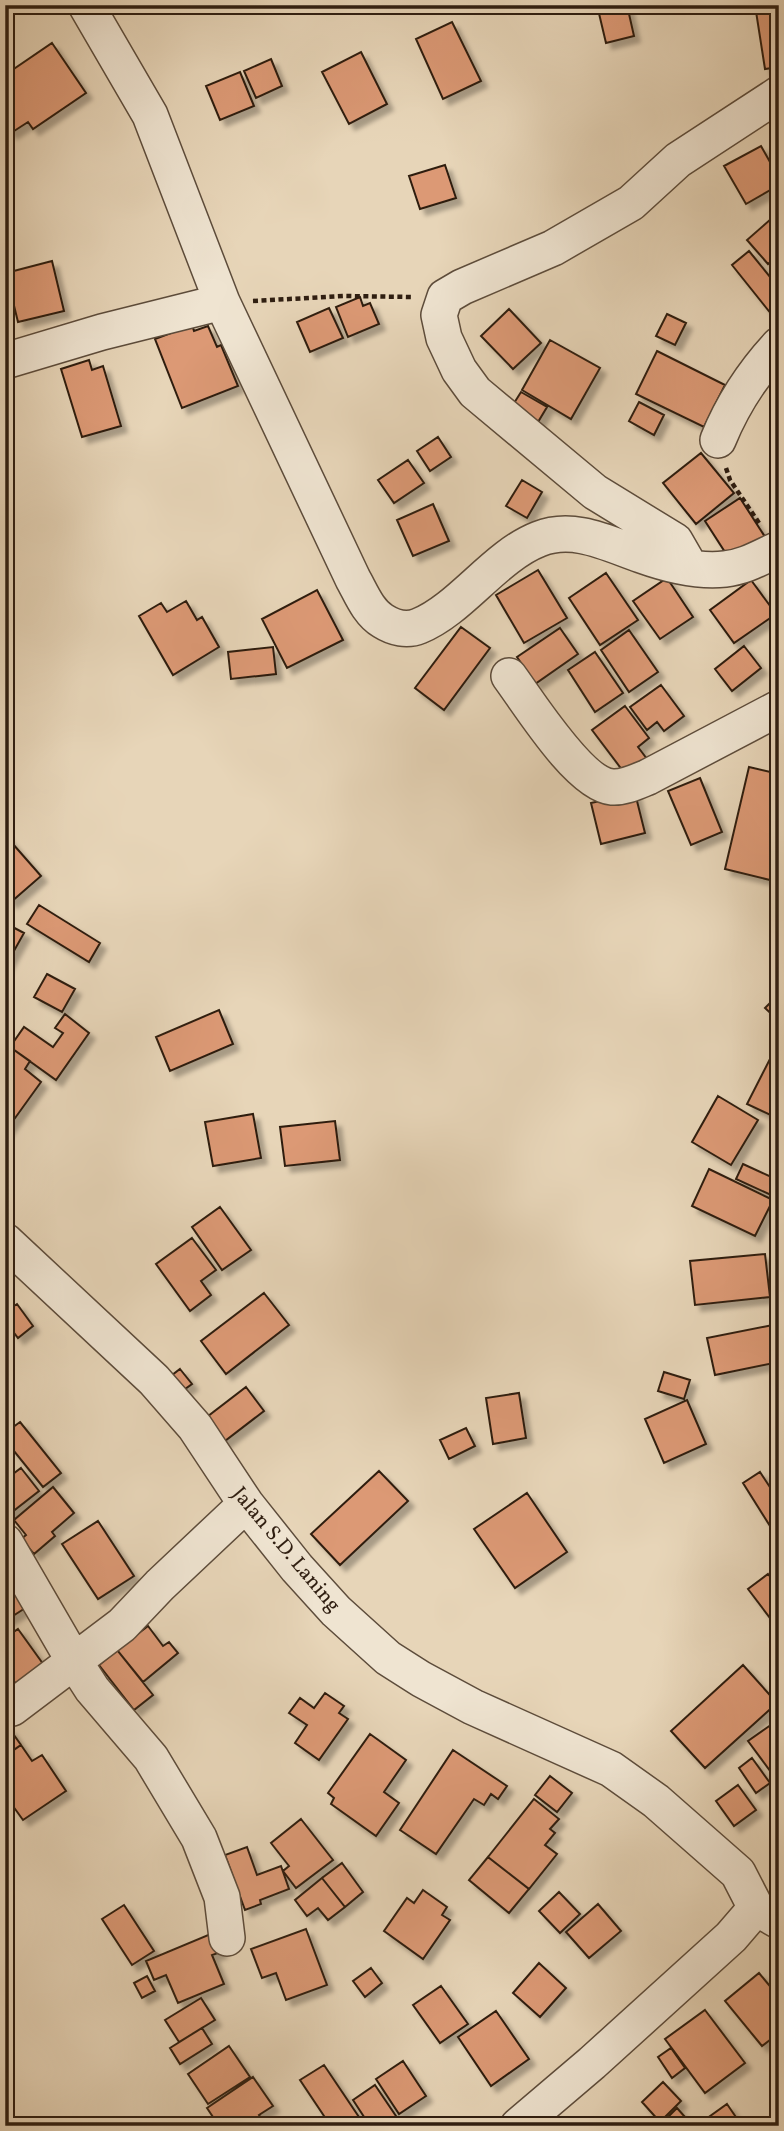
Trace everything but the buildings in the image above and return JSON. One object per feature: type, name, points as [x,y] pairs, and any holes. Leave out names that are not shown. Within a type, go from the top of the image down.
[{"type":"street","points":[[86,5],[150,115],[222,302],[352,579],[370,609],[383,621],[402,629],[418,626],[450,605],[512,554],[540,538],[589,536],[644,556],[690,567],[725,569],[749,564],[778,549]]},
{"type":"street","points":[[690,567],[675,541],[595,492],[475,392],[459,370],[444,338],[439,315],[445,297],[553,248],[631,203],[678,160],[779,94]]},
{"type":"street","points":[[5,361],[102,332],[222,302]]},
{"type":"street","points":[[718,440],[740,394],[779,345]]},
{"type":"street","points":[[509,676],[576,765],[593,780],[612,787],[648,777],[779,708]]},
{"type":"street","name":"Jalan S.D. Laning","points":[[5,1241],[154,1380],[195,1427],[246,1504],[321,1594],[388,1658],[473,1707],[611,1769],[656,1801],[738,1873],[767,1914]]},
{"type":"street","points":[[12,1708],[122,1625],[246,1504]]},
{"type":"street","points":[[5,1542],[92,1689],[151,1758],[199,1838],[222,1897],[227,1938]]},
{"type":"street","points":[[518,2126],[731,1937],[767,1914]]},
{"type":"path","points":[[222,302],[344,296],[445,297]]},
{"type":"path","points":[[718,440],[730,480],[778,549]]}]
